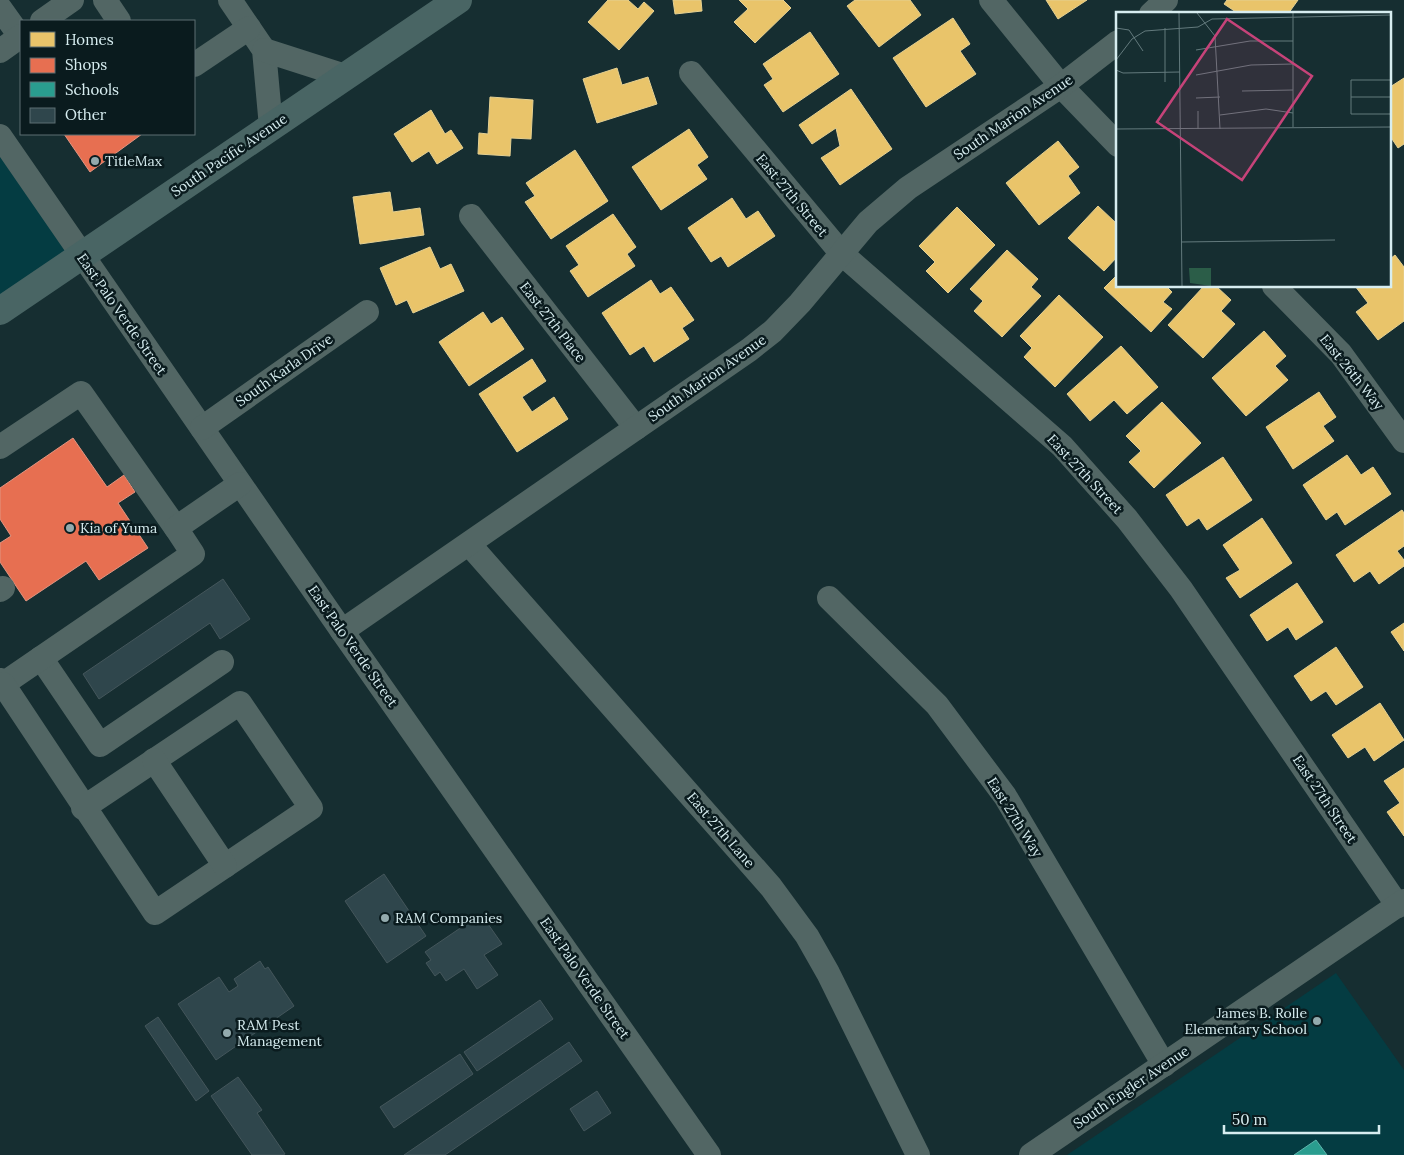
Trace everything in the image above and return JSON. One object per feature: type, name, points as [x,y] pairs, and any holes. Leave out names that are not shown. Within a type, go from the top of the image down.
[{"type":"main road","name":"South Pacific Avenue","points":[[0,311],[458,0]]},
{"type":"street","points":[[43,20],[72,0]]},
{"type":"street","points":[[105,0],[119,20]]},
{"type":"street","points":[[230,0],[264,50],[271,126]]},
{"type":"street","points":[[991,0],[1061,86],[1116,143]]},
{"type":"street","points":[[1153,12],[1166,0]]},
{"type":"street","points":[[0,8],[20,35]]},
{"type":"street","points":[[195,64],[249,28]]},
{"type":"street","points":[[0,51],[20,37]]},
{"type":"street","name":"South Marion Avenue","points":[[342,632],[749,350],[773,331],[868,222],[908,188],[1061,86],[1116,44]]},
{"type":"street","points":[[264,50],[345,76]]},
{"type":"street","name":"East 27th Street","points":[[691,72],[842,254],[1062,446],[1127,519],[1181,589],[1401,904]]},
{"type":"street","name":"East Palo Verde Street","points":[[0,136],[342,632],[709,1155]]},
{"type":"street","name":"East 27th Place","points":[[470,216],[636,428]]},
{"type":"street","name":"East 26th Way","points":[[1276,288],[1341,354],[1404,440]]},
{"type":"street","name":"South Karla Drive","points":[[202,428],[367,312]]},
{"type":"street","points":[[0,447],[81,393],[193,554],[41,658],[1,682],[83,808],[155,913],[311,808],[240,702],[83,808]]},
{"type":"street","points":[[176,528],[240,484]]},
{"type":"street","name":"East 27th Lane","points":[[469,544],[771,887],[807,936],[918,1155]]},
{"type":"street","name":"East 27th Way","points":[[829,598],[936,705],[1005,796],[1164,1065]]},
{"type":"street","points":[[41,658],[100,745],[222,662]]},
{"type":"street","points":[[154,760],[225,866]]},
{"type":"street","name":"South Engler Avenue","points":[[1031,1155],[1401,904]]},
{"type":"shaded area","points":[[0,136],[81,256],[0,311]]},
{"type":"shaded area","name":"James B. Rolle Elementary School","points":[[1336,973],[1404,1070],[1404,1155],[1067,1155]]},
{"type":"building: Homes","points":[[608,0],[628,0],[638,9],[644,2],[654,11],[619,50],[588,22]]},
{"type":"building: Homes","points":[[673,0],[701,0],[702,11],[675,14]]},
{"type":"building: Homes","points":[[739,0],[783,0],[791,8],[755,43],[734,22],[748,9]]},
{"type":"building: Homes","points":[[855,0],[910,0],[921,15],[879,47],[847,6]]},
{"type":"building: Homes","points":[[1046,0],[1087,0],[1058,19]]},
{"type":"building: Homes","points":[[1227,0],[1298,0],[1289,12],[1236,12],[1224,4]]},
{"type":"building: Homes","points":[[953,18],[970,44],[960,51],[976,74],[926,107],[893,58]]},
{"type":"building: Homes","points":[[810,32],[839,74],[783,112],[764,85],[773,79],[763,64]]},
{"type":"building: Homes","points":[[617,68],[622,85],[648,77],[657,104],[597,123],[583,79]]},
{"type":"building: Homes","points":[[1404,78],[1404,144],[1398,148],[1392,139],[1392,86]]},
{"type":"building: Homes","points":[[851,89],[892,149],[840,185],[821,158],[840,146],[836,128],[812,144],[799,125]]},
{"type":"building: Homes","points":[[490,97],[533,100],[531,139],[511,138],[510,156],[478,154],[479,133],[488,134]]},
{"type":"building: Homes","points":[[431,110],[445,134],[451,130],[463,148],[437,164],[429,151],[412,162],[394,134]]},
{"type":"building: Homes","points":[[689,129],[708,157],[697,165],[707,179],[661,210],[632,167]]},
{"type":"building: Homes","points":[[1058,141],[1079,167],[1068,176],[1080,193],[1039,225],[1006,183]]},
{"type":"building: Homes","points":[[575,150],[608,201],[551,239],[525,202],[535,196],[526,183]]},
{"type":"building: Homes","points":[[390,192],[393,212],[420,208],[424,235],[360,244],[353,197]]},
{"type":"building: Homes","points":[[732,198],[746,219],[758,211],[775,236],[728,267],[721,256],[711,262],[688,228]]},
{"type":"building: Homes","points":[[1098,206],[1116,223],[1116,258],[1104,271],[1068,238]]},
{"type":"building: Homes","points":[[957,207],[995,245],[948,293],[926,271],[935,262],[919,246]]},
{"type":"building: Homes","points":[[613,214],[636,247],[627,254],[635,266],[588,297],[570,271],[579,265],[566,246]]},
{"type":"building: Homes","points":[[430,247],[440,269],[451,264],[464,291],[413,313],[407,300],[396,305],[380,268]]},
{"type":"building: Homes","points":[[1007,250],[1038,279],[1031,287],[1041,296],[1002,337],[974,311],[983,301],[970,289]]},
{"type":"building: Homes","points":[[1395,255],[1404,267],[1404,321],[1378,340],[1356,312],[1368,303],[1357,288],[1392,288],[1392,257]]},
{"type":"building: Homes","points":[[1116,276],[1116,288],[1168,288],[1172,292],[1163,302],[1172,309],[1151,332],[1104,288]]},
{"type":"building: Homes","points":[[651,280],[660,294],[671,287],[694,320],[682,328],[689,339],[654,362],[644,346],[630,355],[602,313]]},
{"type":"building: Homes","points":[[1202,288],[1218,288],[1231,300],[1221,311],[1235,324],[1203,358],[1168,325]]},
{"type":"building: Homes","points":[[1059,295],[1103,337],[1055,387],[1024,357],[1032,348],[1020,336]]},
{"type":"building: Homes","points":[[483,312],[491,324],[502,317],[524,349],[469,386],[439,342]]},
{"type":"building: Homes","points":[[1264,331],[1286,356],[1275,366],[1288,380],[1246,416],[1212,378]]},
{"type":"building: Homes","points":[[1121,346],[1158,387],[1127,414],[1114,400],[1090,421],[1067,394]]},
{"type":"building: Homes","points":[[532,359],[546,381],[522,397],[532,412],[554,397],[568,419],[517,452],[479,394]]},
{"type":"building: Homes","points":[[1319,392],[1336,417],[1323,426],[1334,441],[1293,469],[1266,427]]},
{"type":"building: Homes","points":[[1162,402],[1201,443],[1154,488],[1129,462],[1141,451],[1126,436]]},
{"type":"building: Homes","points":[[1347,455],[1361,475],[1373,467],[1391,494],[1345,525],[1337,512],[1326,520],[1303,485]]},
{"type":"building: Homes","points":[[1223,457],[1252,500],[1207,530],[1199,518],[1187,526],[1166,495]]},
{"type":"building: Homes","points":[[1402,510],[1404,513],[1404,546],[1397,551],[1404,560],[1404,566],[1379,584],[1370,571],[1354,582],[1336,555]]},
{"type":"building: Homes","points":[[1262,518],[1292,563],[1240,598],[1226,578],[1240,570],[1223,545]]},
{"type":"building: Homes","points":[[1297,583],[1323,622],[1296,640],[1288,627],[1267,641],[1250,615]]},
{"type":"building: Homes","points":[[1404,623],[1404,651],[1391,632]]},
{"type":"building: Homes","points":[[1336,647],[1363,687],[1336,705],[1326,691],[1311,701],[1294,676]]},
{"type":"building: Homes","points":[[1380,703],[1404,740],[1374,761],[1365,747],[1348,758],[1332,735]]},
{"type":"building: Homes","points":[[1404,768],[1404,836],[1387,812],[1400,803],[1384,781]]},
{"type":"building: Shops","name":"TitleMax","points":[[65,135],[141,135],[90,172]]},
{"type":"building: Shops","name":"Kia of Yuma","points":[[73,438],[107,487],[124,475],[135,492],[118,503],[148,548],[99,580],[86,561],[26,601],[0,562],[0,543],[11,536],[0,519],[0,488]]},
{"type":"building: Schools","points":[[1316,1140],[1327,1155],[1294,1155]]},
{"type":"building: Other","points":[[223,579],[250,619],[220,639],[210,623],[99,699],[83,674]]},
{"type":"building: Other","name":"RAM Companies","points":[[384,874],[426,936],[387,963],[345,901]]},
{"type":"building: Other","points":[[481,914],[502,944],[484,955],[498,975],[477,989],[464,969],[446,981],[440,972],[435,976],[426,963],[431,960],[425,952]]},
{"type":"building: Other","name":"RAM Pest Management","points":[[260,961],[265,969],[268,967],[294,1006],[216,1060],[178,1004],[219,977],[229,992],[238,986],[234,979]]},
{"type":"building: Other","points":[[540,1000],[553,1019],[477,1071],[464,1052]]},
{"type":"building: Other","points":[[158,1017],[209,1091],[196,1101],[145,1026]]},
{"type":"building: Other","points":[[569,1042],[582,1061],[445,1155],[404,1155]]},
{"type":"building: Other","points":[[460,1054],[473,1074],[394,1128],[380,1107]]},
{"type":"building: Other","points":[[238,1077],[262,1110],[257,1113],[285,1154],[252,1155],[211,1096]]},
{"type":"building: Other","points":[[597,1091],[611,1113],[584,1131],[570,1109]]},
{"type":"place","name":"TitleMax","points":[[95,161]]},
{"type":"place","name":"Kia of Yuma","points":[[70,528]]},
{"type":"place","name":"RAM Companies","points":[[385,918]]},
{"type":"place","name":"James B. Rolle Elementary School","points":[[1317,1021]]},
{"type":"place","name":"RAM Pest Management","points":[[227,1033]]}]
